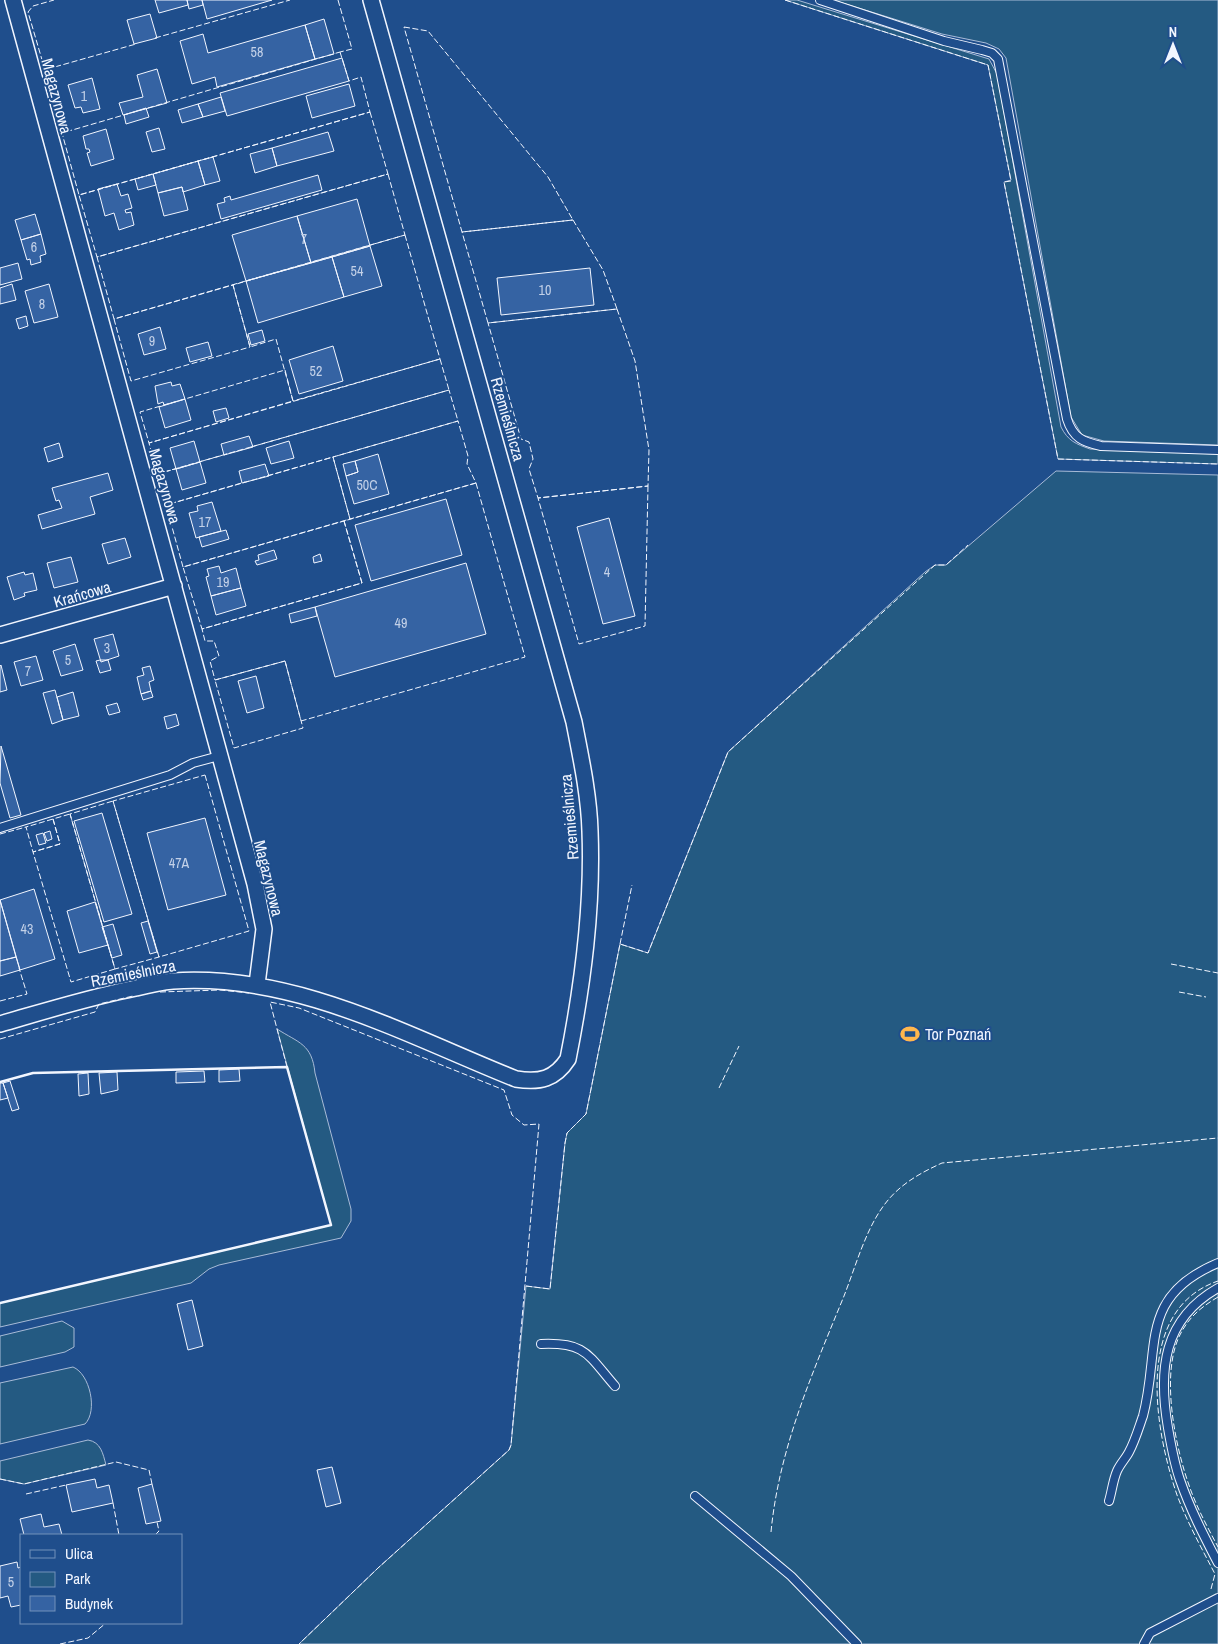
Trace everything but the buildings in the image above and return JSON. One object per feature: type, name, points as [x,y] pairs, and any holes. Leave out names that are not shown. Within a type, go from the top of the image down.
[{"type":"street","name":"Magazynowa","points":[[13,0],[260,906],[264,936],[257,984]]},
{"type":"street","name":"Rzemieślnicza","points":[[0,1024],[109,993],[171,981],[229,981],[257,984],[306,996],[366,1017],[516,1079],[534,1082],[551,1077],[561,1071],[568,1059],[586,957],[590,897],[590,830],[585,778],[574,722],[371,0]]},
{"type":"street","name":"Krańcowa","points":[[0,635],[174,586]]},
{"type":"lane","points":[[820,0],[944,41],[992,53],[998,60],[1066,419],[1076,438],[1086,443],[1101,446],[1218,450]]},
{"type":"lane","points":[[0,828],[170,775],[193,762],[219,756]]},
{"type":"lane","points":[[1109,1501],[1117,1471],[1130,1450],[1143,1415],[1153,1338],[1161,1309],[1176,1290],[1197,1272],[1218,1262]]},
{"type":"lane","points":[[1218,1288],[1194,1305],[1177,1326],[1167,1353],[1164,1389],[1169,1436],[1179,1478],[1192,1510],[1218,1563]]},
{"type":"lane","points":[[541,1344],[574,1345],[586,1353],[615,1386]]},
{"type":"lane","points":[[695,1496],[790,1576],[858,1644]]},
{"type":"lane","points":[[1144,1644],[1150,1633],[1218,1598]]},
{"type":"green space","points":[[785,0],[797,0],[989,59],[997,74],[1061,427],[1073,441],[1090,449],[1218,454],[1218,464],[1058,459],[1004,182],[1011,180],[988,65]]},
{"type":"green space","points":[[833,0],[1218,0],[1218,445],[1104,441],[1082,435],[1071,417],[1006,58],[999,49],[986,43],[942,34]]},
{"type":"green space","name":"Tor Poznań","points":[[1056,471],[1218,475],[1218,1644],[299,1644],[378,1568],[509,1450],[526,1286],[550,1289],[567,1133],[586,1114],[620,944],[648,953],[728,752],[925,572],[935,565],[946,565]]},
{"type":"green space","points":[[277,1029],[298,1041],[311,1056],[351,1209],[351,1221],[341,1238],[219,1265],[209,1269],[191,1283],[0,1327],[0,1303],[331,1225]]},
{"type":"green space","points":[[62,1321],[74,1328],[74,1347],[65,1352],[0,1367],[0,1336]]},
{"type":"green space","points":[[73,1367],[84,1377],[90,1393],[91,1411],[85,1424],[0,1444],[0,1383]]},
{"type":"green space","points":[[88,1440],[99,1446],[106,1465],[24,1484],[0,1479],[0,1461]]},
{"type":"fence","points":[[45,70],[28,12],[33,6],[54,0]]},
{"type":"fence","points":[[155,38],[290,0]]},
{"type":"fence","points":[[338,0],[352,49],[340,52]]},
{"type":"fence","points":[[785,0],[988,65],[1011,181],[1004,182],[1058,459],[1218,464]]},
{"type":"fence","points":[[404,27],[428,31],[548,177],[573,220],[462,232],[404,27]]},
{"type":"fence","points":[[63,132],[44,70],[136,44]]},
{"type":"fence","points":[[340,52],[349,81],[361,77],[370,112],[79,195],[62,133],[340,52]]},
{"type":"fence","points":[[370,112],[388,174],[97,257],[79,195],[370,112]]},
{"type":"fence","points":[[388,174],[405,235],[114,319],[97,257],[388,174]]},
{"type":"fence","points":[[573,220],[603,270],[617,309],[488,323],[462,232],[573,220]]},
{"type":"fence","points":[[405,235],[440,359],[293,401],[276,339],[250,347],[233,285],[405,235]]},
{"type":"fence","points":[[233,285],[250,347],[131,381],[114,319],[233,285]]},
{"type":"fence","points":[[617,309],[635,361],[649,450],[648,486],[538,498],[529,469],[533,459],[529,442],[521,439],[488,323],[617,309]]},
{"type":"fence","points":[[440,359],[449,390],[157,474],[149,443],[440,359]]},
{"type":"fence","points":[[285,370],[293,401],[149,443],[140,412],[285,370]]},
{"type":"fence","points":[[251,447],[449,390],[458,421],[333,457]]},
{"type":"fence","points":[[267,476],[458,421],[468,456],[467,464],[476,483],[350,519],[333,457]]},
{"type":"fence","points":[[199,462],[227,454]]},
{"type":"fence","points":[[333,457],[350,519],[183,567],[166,505],[333,457]]},
{"type":"fence","points":[[179,468],[157,474],[166,505],[245,482]]},
{"type":"fence","points":[[476,483],[525,657],[301,721],[285,661],[215,680],[210,661],[219,656],[214,641],[205,641],[202,629],[362,583],[344,521],[476,483]]},
{"type":"fence","points":[[648,486],[645,626],[579,644],[538,498],[648,486]]},
{"type":"fence","points":[[344,521],[362,583],[202,629],[183,567],[344,521]]},
{"type":"fence","points":[[526,1286],[550,1289],[567,1133],[586,1114],[620,944],[648,953],[728,752],[935,565],[946,565],[968,545]]},
{"type":"fence","points":[[285,661],[303,728],[234,748],[215,680],[285,661]]},
{"type":"fence","points":[[205,775],[249,931],[159,957],[113,801],[205,775]]},
{"type":"fence","points":[[113,801],[159,957],[115,969],[70,814],[113,801]]},
{"type":"fence","points":[[70,814],[115,969],[71,982],[33,852],[60,844],[53,819],[70,814]]},
{"type":"fence","points":[[53,819],[60,844],[33,852],[26,827],[53,819]]},
{"type":"fence","points":[[0,834],[26,827]]},
{"type":"fence","points":[[620,944],[632,885]]},
{"type":"fence","points":[[1171,964],[1218,973]]},
{"type":"fence","points":[[0,1001],[27,994],[19,968]]},
{"type":"fence","points":[[160,992],[220,990],[249,993]]},
{"type":"fence","points":[[1179,992],[1206,997]]},
{"type":"fence","points":[[0,1039],[95,1012],[99,1004],[133,996]]},
{"type":"fence","points":[[287,1067],[270,1002],[299,1008],[504,1090],[512,1115],[524,1125],[539,1124],[511,1445],[509,1450],[378,1568],[299,1644]]},
{"type":"fence","points":[[719,1088],[739,1046]]},
{"type":"fence","points":[[771,1532],[781,1470],[809,1382],[870,1228],[894,1193],[916,1176],[942,1163],[1218,1138]]},
{"type":"fence","points":[[1211,1589],[1215,1574],[1185,1515],[1169,1469],[1162,1439],[1157,1375],[1162,1345],[1173,1318],[1191,1296],[1218,1281]]},
{"type":"fence","points":[[1218,1297],[1198,1311],[1182,1331],[1175,1347],[1171,1366],[1170,1387],[1175,1431],[1184,1471],[1196,1503],[1218,1547]]},
{"type":"fence","points":[[0,1479],[24,1484],[116,1462],[149,1470],[152,1484]]},
{"type":"fence","points":[[26,1494],[66,1485]]},
{"type":"fence","points":[[113,1503],[119,1534]]},
{"type":"fence","points":[[156,1534],[159,1531],[157,1522]]},
{"type":"fence","points":[[60,1644],[88,1638],[105,1624]]},
{"type":"wall","points":[[0,1082],[33,1073],[287,1067],[331,1225],[0,1303]]},
{"type":"place","name":"Tor Poznań","points":[[910,1034]]}]
